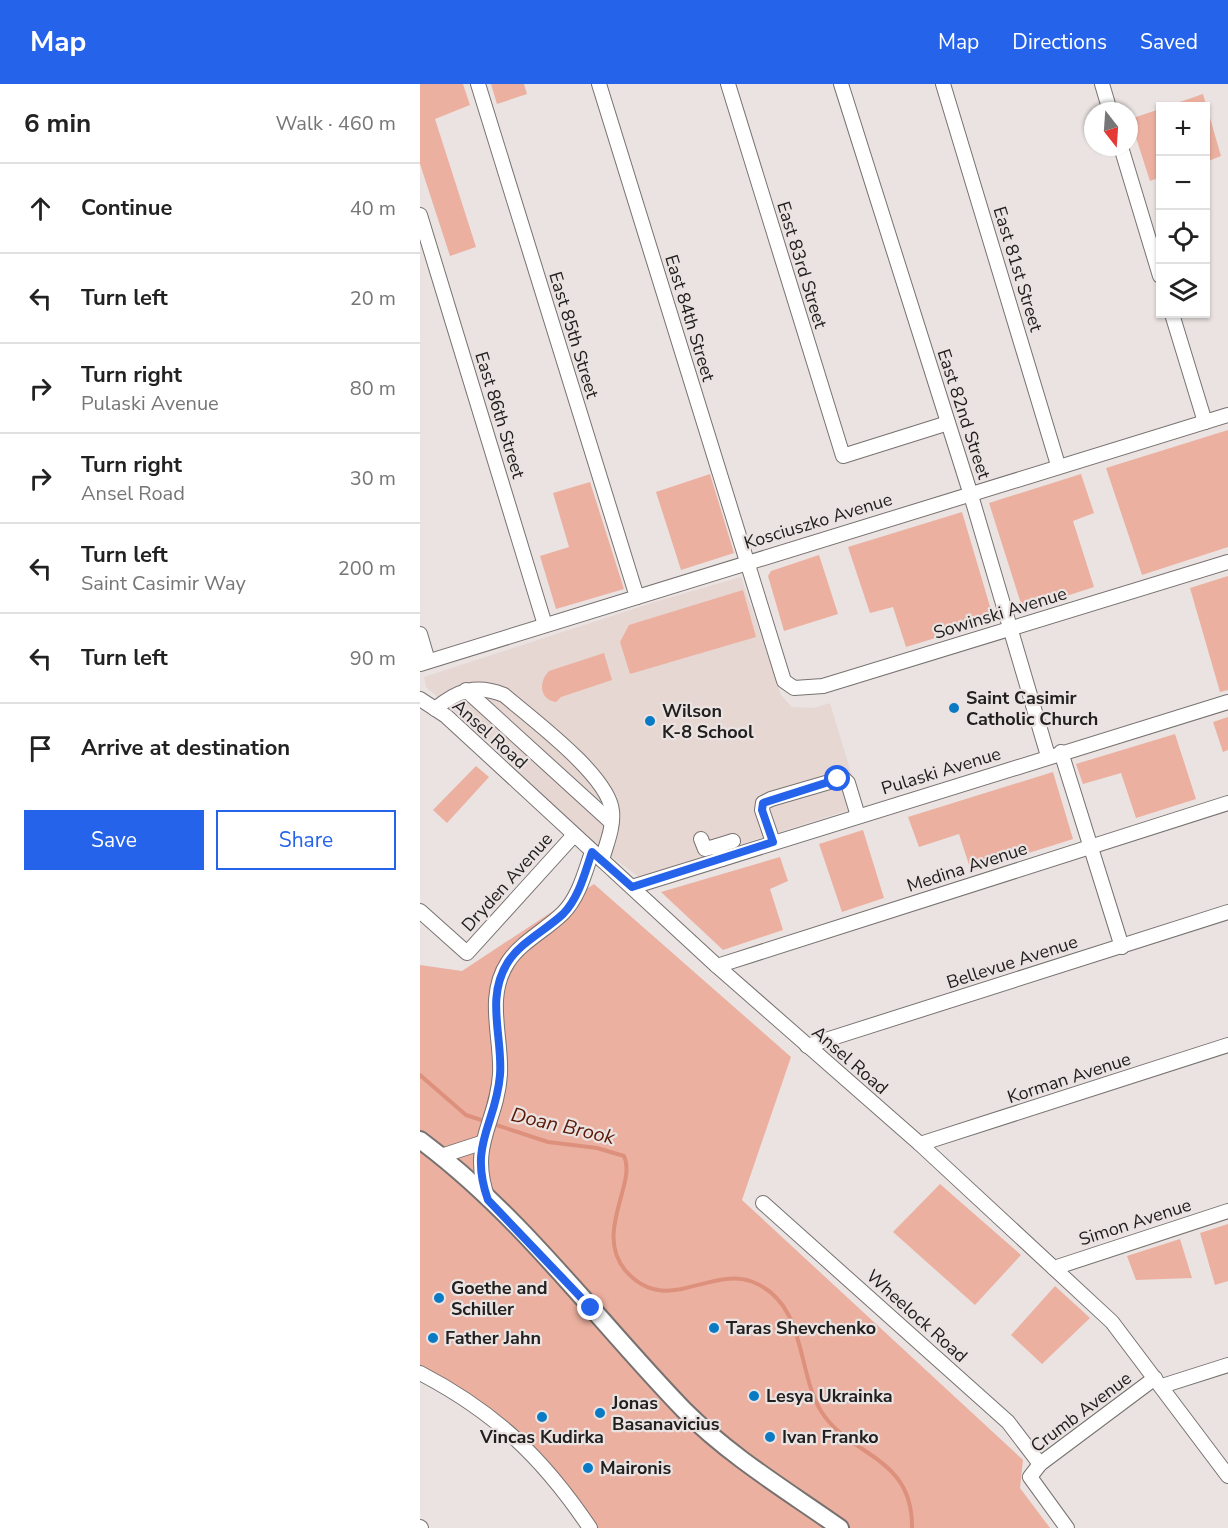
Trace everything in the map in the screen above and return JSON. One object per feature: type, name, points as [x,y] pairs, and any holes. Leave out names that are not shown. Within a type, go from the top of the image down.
[{"type":"main road","points":[[420,1140],[441,1156],[488,1200],[707,1431],[743,1461],[840,1528]]},
{"type":"street","name":"East 85th Street","points":[[478,84],[637,597]]},
{"type":"street","name":"East 84th Street","points":[[599,84],[784,681]]},
{"type":"street","name":"East 83rd Street","points":[[728,84],[843,456],[948,423]]},
{"type":"street","name":"East 82nd Street","points":[[841,84],[1012,628],[1054,754],[1090,846],[1122,947]]},
{"type":"street","name":"East 81st Street","points":[[943,84],[1058,465]]},
{"type":"street","points":[[1102,84],[1107,102]]},
{"type":"street","points":[[1124,156],[1157,264]]},
{"type":"street","name":"East 86th Street","points":[[420,215],[545,626]]},
{"type":"street","points":[[1173,318],[1205,422]]},
{"type":"street","name":"Kosciuszko Avenue","points":[[424,662],[970,492],[1228,415]]},
{"type":"street","name":"Sowinski Avenue","points":[[784,681],[794,688],[823,686],[1228,562]]},
{"type":"street","points":[[420,634],[424,662]]},
{"type":"street","points":[[435,709],[453,694],[466,690],[489,689],[504,695],[588,769],[609,797],[611,822],[597,856],[570,905],[516,952],[502,976],[495,1012],[500,1075],[494,1106],[483,1138],[481,1172],[488,1200]]},
{"type":"street","points":[[466,690],[611,822]]},
{"type":"street","name":"Ansel Road","points":[[420,699],[435,709],[717,966],[920,1144],[1112,1322],[1228,1476]]},
{"type":"street","name":"Pulaski Avenue","points":[[632,887],[719,852],[773,842],[1228,702]]},
{"type":"street","points":[[773,842],[762,810],[763,803],[771,799],[843,778],[848,783],[858,816]]},
{"type":"street","name":"Medina Avenue","points":[[717,966],[1228,803]]},
{"type":"street","name":"Dryden Avenue","points":[[420,911],[467,953],[574,835]]},
{"type":"street","points":[[701,839],[705,849],[719,852],[733,840]]},
{"type":"street","name":"Bellevue Avenue","points":[[807,1046],[1228,912]]},
{"type":"street","name":"Korman Avenue","points":[[920,1144],[1228,1045]]},
{"type":"street","points":[[441,1156],[483,1138]]},
{"type":"street","name":"Wheelock Road","points":[[763,1203],[1008,1422],[1040,1464]]},
{"type":"street","name":"Simon Avenue","points":[[1054,1268],[1228,1211]]},
{"type":"street","name":"Crumb Avenue","points":[[1067,1528],[1030,1478],[1040,1464],[1159,1382],[1228,1365]]},
{"type":"street","points":[[420,1373],[459,1394],[496,1420],[537,1459],[570,1498],[590,1528]]},
{"type":"shaded area","points":[[420,84],[463,84],[470,105],[435,119],[476,247],[450,256],[420,164]]},
{"type":"shaded area","points":[[491,84],[524,84],[527,94],[497,104]]},
{"type":"shaded area","points":[[1203,94],[1205,102],[1180,102]]},
{"type":"shaded area","points":[[1156,110],[1156,179],[1150,181],[1138,144],[1138,116]]},
{"type":"shaded area","points":[[1210,118],[1221,156],[1210,160]]},
{"type":"shaded area","points":[[1228,430],[1228,547],[1142,575],[1106,468]]},
{"type":"shaded area","points":[[710,474],[734,553],[681,570],[656,492]]},
{"type":"shaded area","points":[[1081,474],[1094,513],[1073,521],[1094,587],[1023,610],[989,503]]},
{"type":"shaded area","points":[[590,482],[624,589],[556,609],[540,556],[569,547],[553,493]]},
{"type":"shaded area","points":[[962,512],[994,620],[906,647],[893,607],[870,613],[848,547]]},
{"type":"shaded area","points":[[819,555],[838,614],[784,631],[768,576],[771,571]]},
{"type":"shaded area","points":[[1228,576],[1228,690],[1220,692],[1190,588]]},
{"type":"shaded area","name":"Wilson K-8 School","points":[[741,577],[781,695],[792,707],[814,708],[830,703],[861,806],[639,877],[586,838],[480,733],[426,687],[424,677],[658,601]]},
{"type":"shaded area","points":[[743,590],[756,637],[630,674],[620,642],[629,625]]},
{"type":"shaded area","points":[[604,653],[612,680],[561,697],[556,702],[551,701],[544,694],[543,680],[549,671]]},
{"type":"shaded area","points":[[1228,717],[1228,750],[1223,752],[1213,722]]},
{"type":"shaded area","points":[[1175,734],[1196,799],[1136,818],[1121,773],[1083,784],[1076,764]]},
{"type":"shaded area","points":[[476,766],[489,777],[447,823],[433,810]]},
{"type":"shaded area","points":[[1053,772],[1073,839],[971,871],[959,834],[919,847],[908,817]]},
{"type":"shaded area","points":[[863,830],[884,898],[842,912],[819,844]]},
{"type":"shaded area","points":[[780,857],[788,881],[770,889],[783,930],[723,950],[661,892]]},
{"type":"shaded area","points":[[594,884],[791,1057],[742,1200],[1023,1460],[1020,1488],[1050,1528],[589,1528],[537,1459],[420,1375],[420,965],[462,971]]},
{"type":"shaded area","points":[[940,1184],[1021,1255],[975,1305],[893,1232]]},
{"type":"shaded area","points":[[1228,1224],[1228,1281],[1215,1285],[1200,1233]]},
{"type":"shaded area","points":[[1180,1239],[1192,1278],[1136,1280],[1127,1256]]},
{"type":"shaded area","points":[[1055,1286],[1090,1318],[1042,1364],[1011,1335]]},
{"type":"waterway","name":"Doan Brook","points":[[420,1075],[466,1115],[548,1142],[597,1148],[624,1156],[627,1167],[614,1224],[614,1240],[617,1255],[625,1270],[640,1284],[656,1290],[688,1288],[720,1280],[737,1279],[753,1282],[770,1292],[783,1306],[792,1322],[807,1377],[821,1411],[833,1426],[877,1459],[902,1485],[910,1504],[912,1528]]},
{"type":"place","name":"Saint Casimir Catholic Church","points":[[954,708]]},
{"type":"place","name":"Wilson K-8 School","points":[[650,721]]},
{"type":"place","name":"Goethe and Schiller","points":[[439,1298]]},
{"type":"place","name":"Taras Shevchenko","points":[[714,1328]]},
{"type":"place","name":"Father Jahn","points":[[433,1338]]},
{"type":"place","name":"Lesya Ukrainka","points":[[754,1396]]},
{"type":"place","name":"Jonas Basanavicius","points":[[600,1413]]},
{"type":"place","name":"Vincas Kudirka","points":[[542,1417]]},
{"type":"place","name":"Ivan Franko","points":[[770,1437]]},
{"type":"place","name":"Maironis","points":[[588,1468]]},
{"type":"route","points":[[591,1308],[544,1256],[488,1200],[483,1186],[481,1143],[494,1106],[500,1075],[495,1012],[497,994],[508,963],[516,952],[555,921],[570,905],[582,881],[592,852],[632,887],[773,842],[762,810],[765,801],[838,779]]}]
